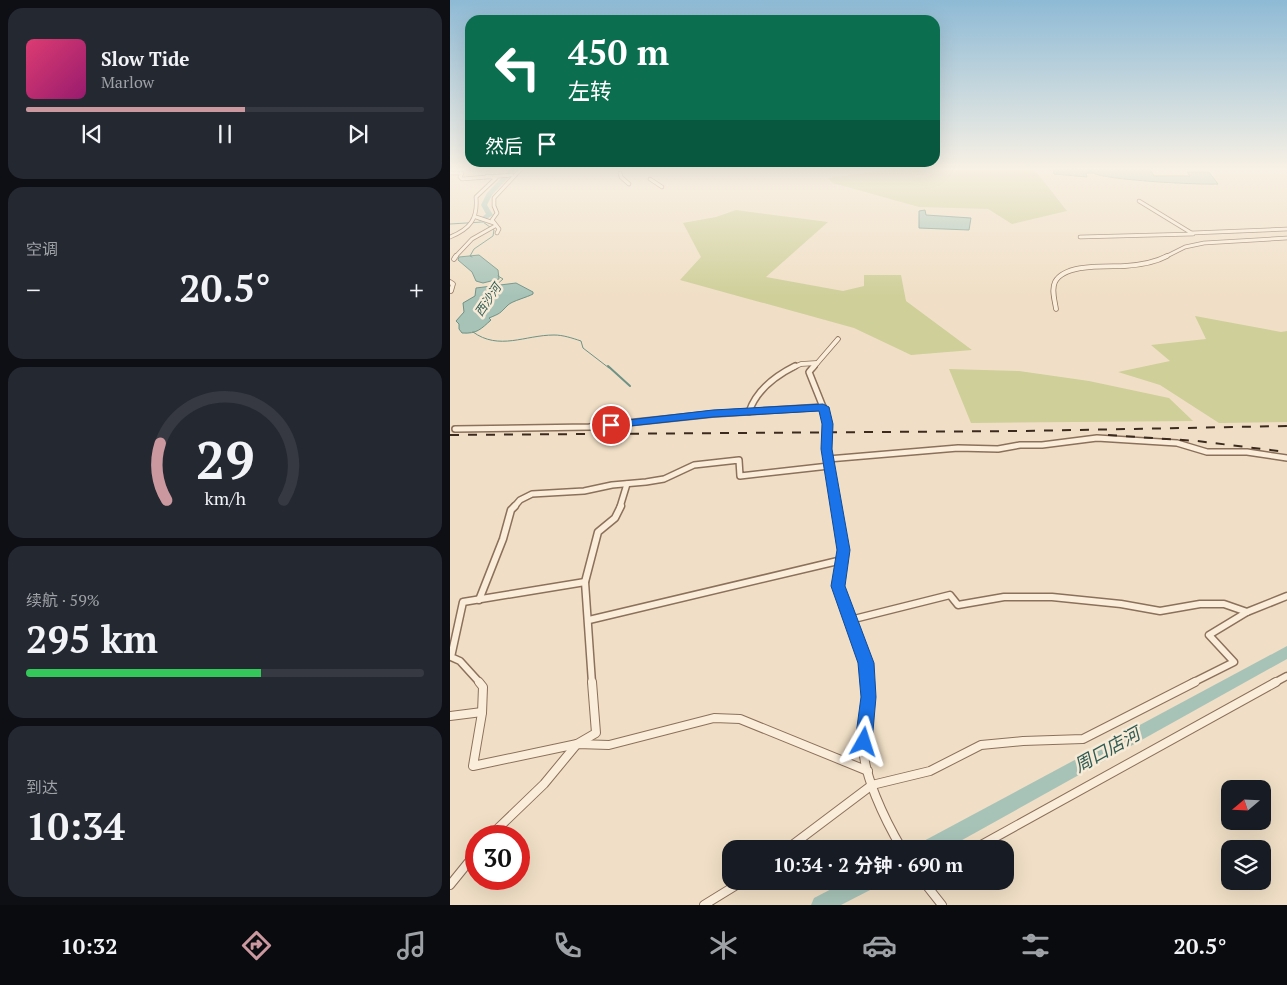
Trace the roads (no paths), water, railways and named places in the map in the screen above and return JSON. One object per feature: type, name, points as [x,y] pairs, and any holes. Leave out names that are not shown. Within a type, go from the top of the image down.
[{"type":"street","points":[[450,237],[466,231],[478,211]]},
{"type":"street","points":[[496,211],[492,220],[499,229],[498,233]]},
{"type":"street","points":[[1156,211],[1192,232],[1287,229]]},
{"type":"street","points":[[476,217],[495,224]]},
{"type":"street","points":[[454,259],[462,247],[495,224]]},
{"type":"street","points":[[1080,237],[1194,234],[1192,232]]},
{"type":"street","points":[[1056,309],[1054,284],[1057,279],[1075,269],[1091,267],[1108,268],[1147,263],[1167,257],[1183,248],[1202,244],[1234,240],[1287,238]]},
{"type":"street","points":[[450,282],[453,284],[451,292]]},
{"type":"street","points":[[838,339],[809,372],[823,407],[827,424],[826,449],[843,550],[838,586],[866,663],[868,697],[864,742],[868,771],[885,822],[896,840]]},
{"type":"street","points":[[749,412],[751,402],[777,377],[801,364],[817,363]]},
{"type":"street","points":[[455,429],[589,427],[668,417],[823,407]]},
{"type":"street","points":[[828,458],[958,448],[998,449],[1020,445],[1042,445],[1097,438],[1177,443],[1207,452],[1247,452],[1287,458]]},
{"type":"street","points":[[479,600],[503,539],[511,510],[520,500],[532,494],[584,491],[664,479],[694,465],[739,460],[740,476],[829,466]]},
{"type":"street","points":[[501,825],[544,784],[577,744],[596,733],[585,582],[598,532],[614,518],[623,501],[628,484]]},
{"type":"street","points":[[589,620],[842,560]]},
{"type":"street","points":[[585,582],[463,602],[450,657],[460,660],[483,687],[482,712],[474,766],[577,744],[609,745],[714,718],[740,719],[868,771]]},
{"type":"street","points":[[850,620],[950,595],[958,605],[1004,597],[1052,597],[1121,604],[1160,611],[1200,604],[1224,604],[1247,612]]},
{"type":"street","points":[[799,840],[872,785],[930,770],[981,745],[1083,739],[1234,662],[1209,635],[1247,612],[1287,596]]},
{"type":"street","points":[[990,840],[1287,676]]},
{"type":"street","points":[[450,716],[482,712]]},
{"type":"street","points":[[450,885],[465,867]]},
{"type":"street","points":[[704,905],[728,890]]},
{"type":"street","points":[[930,890],[942,905]]},
{"type":"water","points":[[919,211],[925,211],[926,215],[971,218],[969,230],[919,228]]},
{"type":"water","points":[[479,255],[498,270],[499,279],[483,283],[476,281],[472,272],[458,260],[459,257]]},
{"type":"water","points":[[516,283],[533,292],[533,294],[510,304],[500,313],[489,318],[491,320],[478,330],[471,333],[462,333],[456,321],[464,312],[463,303],[475,296],[476,288]]},
{"type":"waterway","name":"西沙河","points":[[483,222],[481,220],[490,215],[488,211]]},
{"type":"waterway","name":"西沙河","points":[[450,224],[483,222],[494,230],[493,236],[474,249],[470,256],[472,257]]},
{"type":"waterway","name":"西沙河","points":[[494,287],[503,279],[498,276]]},
{"type":"waterway","name":"西沙河","points":[[473,332],[483,338],[502,341],[557,335],[568,337],[581,341],[583,348],[609,368]]},
{"type":"waterway","name":"西沙河","points":[[608,366],[630,386]]},
{"type":"waterway","name":"周口店河","points":[[943,840],[1287,652]]},
{"type":"waterway","name":"周口店河","points":[[821,905],[850,890]]},
{"type":"railway","points":[[450,435],[1024,431],[1287,426]]},
{"type":"railway","points":[[1108,435],[1197,441],[1287,452]]}]
